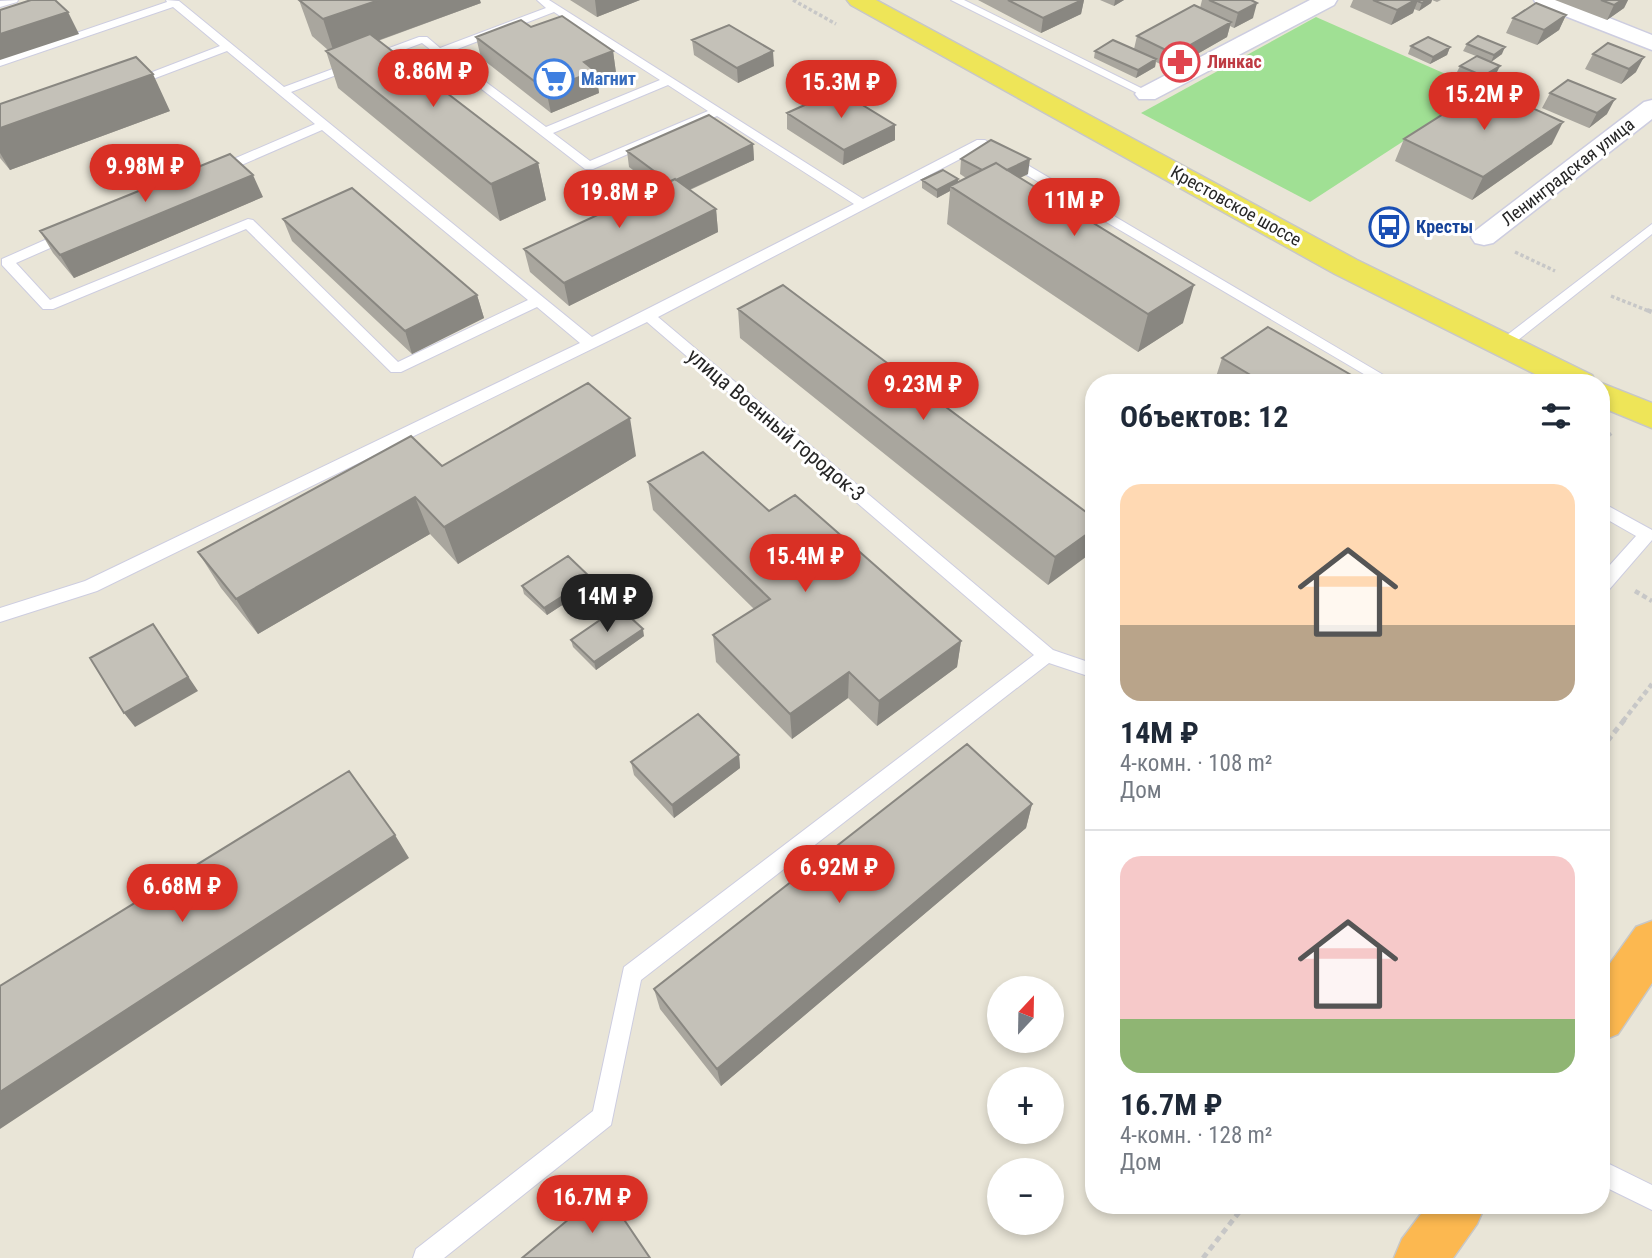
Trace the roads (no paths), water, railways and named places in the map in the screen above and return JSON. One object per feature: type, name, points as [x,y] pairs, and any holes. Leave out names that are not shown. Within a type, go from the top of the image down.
[{"type":"highway","points":[[1610,1004],[1652,943]]},
{"type":"highway","points":[[1421,1258],[1453,1214]]},
{"type":"main road","name":"Крестовское шоссе","points":[[859,0],[1346,267],[1562,374]]},
{"type":"main road","points":[[1610,399],[1647,418]]},
{"type":"street","points":[[1147,94],[1326,0]]},
{"type":"street","points":[[1545,0],[1652,43]]},
{"type":"street","name":"Ленинградская улица","points":[[1484,237],[1652,107]]},
{"type":"lane","points":[[0,4],[13,0]]},
{"type":"lane","points":[[956,0],[1147,94]]},
{"type":"lane","points":[[0,63],[173,2],[592,345]]},
{"type":"lane","points":[[439,52],[548,4],[863,204]]},
{"type":"lane","points":[[281,92],[422,40],[589,166],[716,112]]},
{"type":"lane","points":[[127,85],[228,47]]},
{"type":"lane","points":[[545,132],[668,81]]},
{"type":"lane","points":[[208,174],[322,125]]},
{"type":"lane","points":[[0,615],[91,586],[592,345],[981,143],[1375,374]]},
{"type":"lane","points":[[82,229],[7,262],[48,306],[248,223],[396,369],[538,301]]},
{"type":"lane","points":[[1503,345],[1652,228]]},
{"type":"lane","name":"улица Военный городок-3","points":[[648,316],[1047,655]]},
{"type":"lane","points":[[1610,513],[1647,535],[1610,577]]},
{"type":"lane","points":[[425,1258],[603,1116],[632,974],[1047,655],[1085,668]]},
{"type":"lane","points":[[1610,1177],[1652,1198]]},
{"type":"place","name":"Линкас","points":[[1180,62]]},
{"type":"place","name":"Магнит","points":[[554,79]]},
{"type":"place","name":"Кресты","points":[[1389,227]]}]
